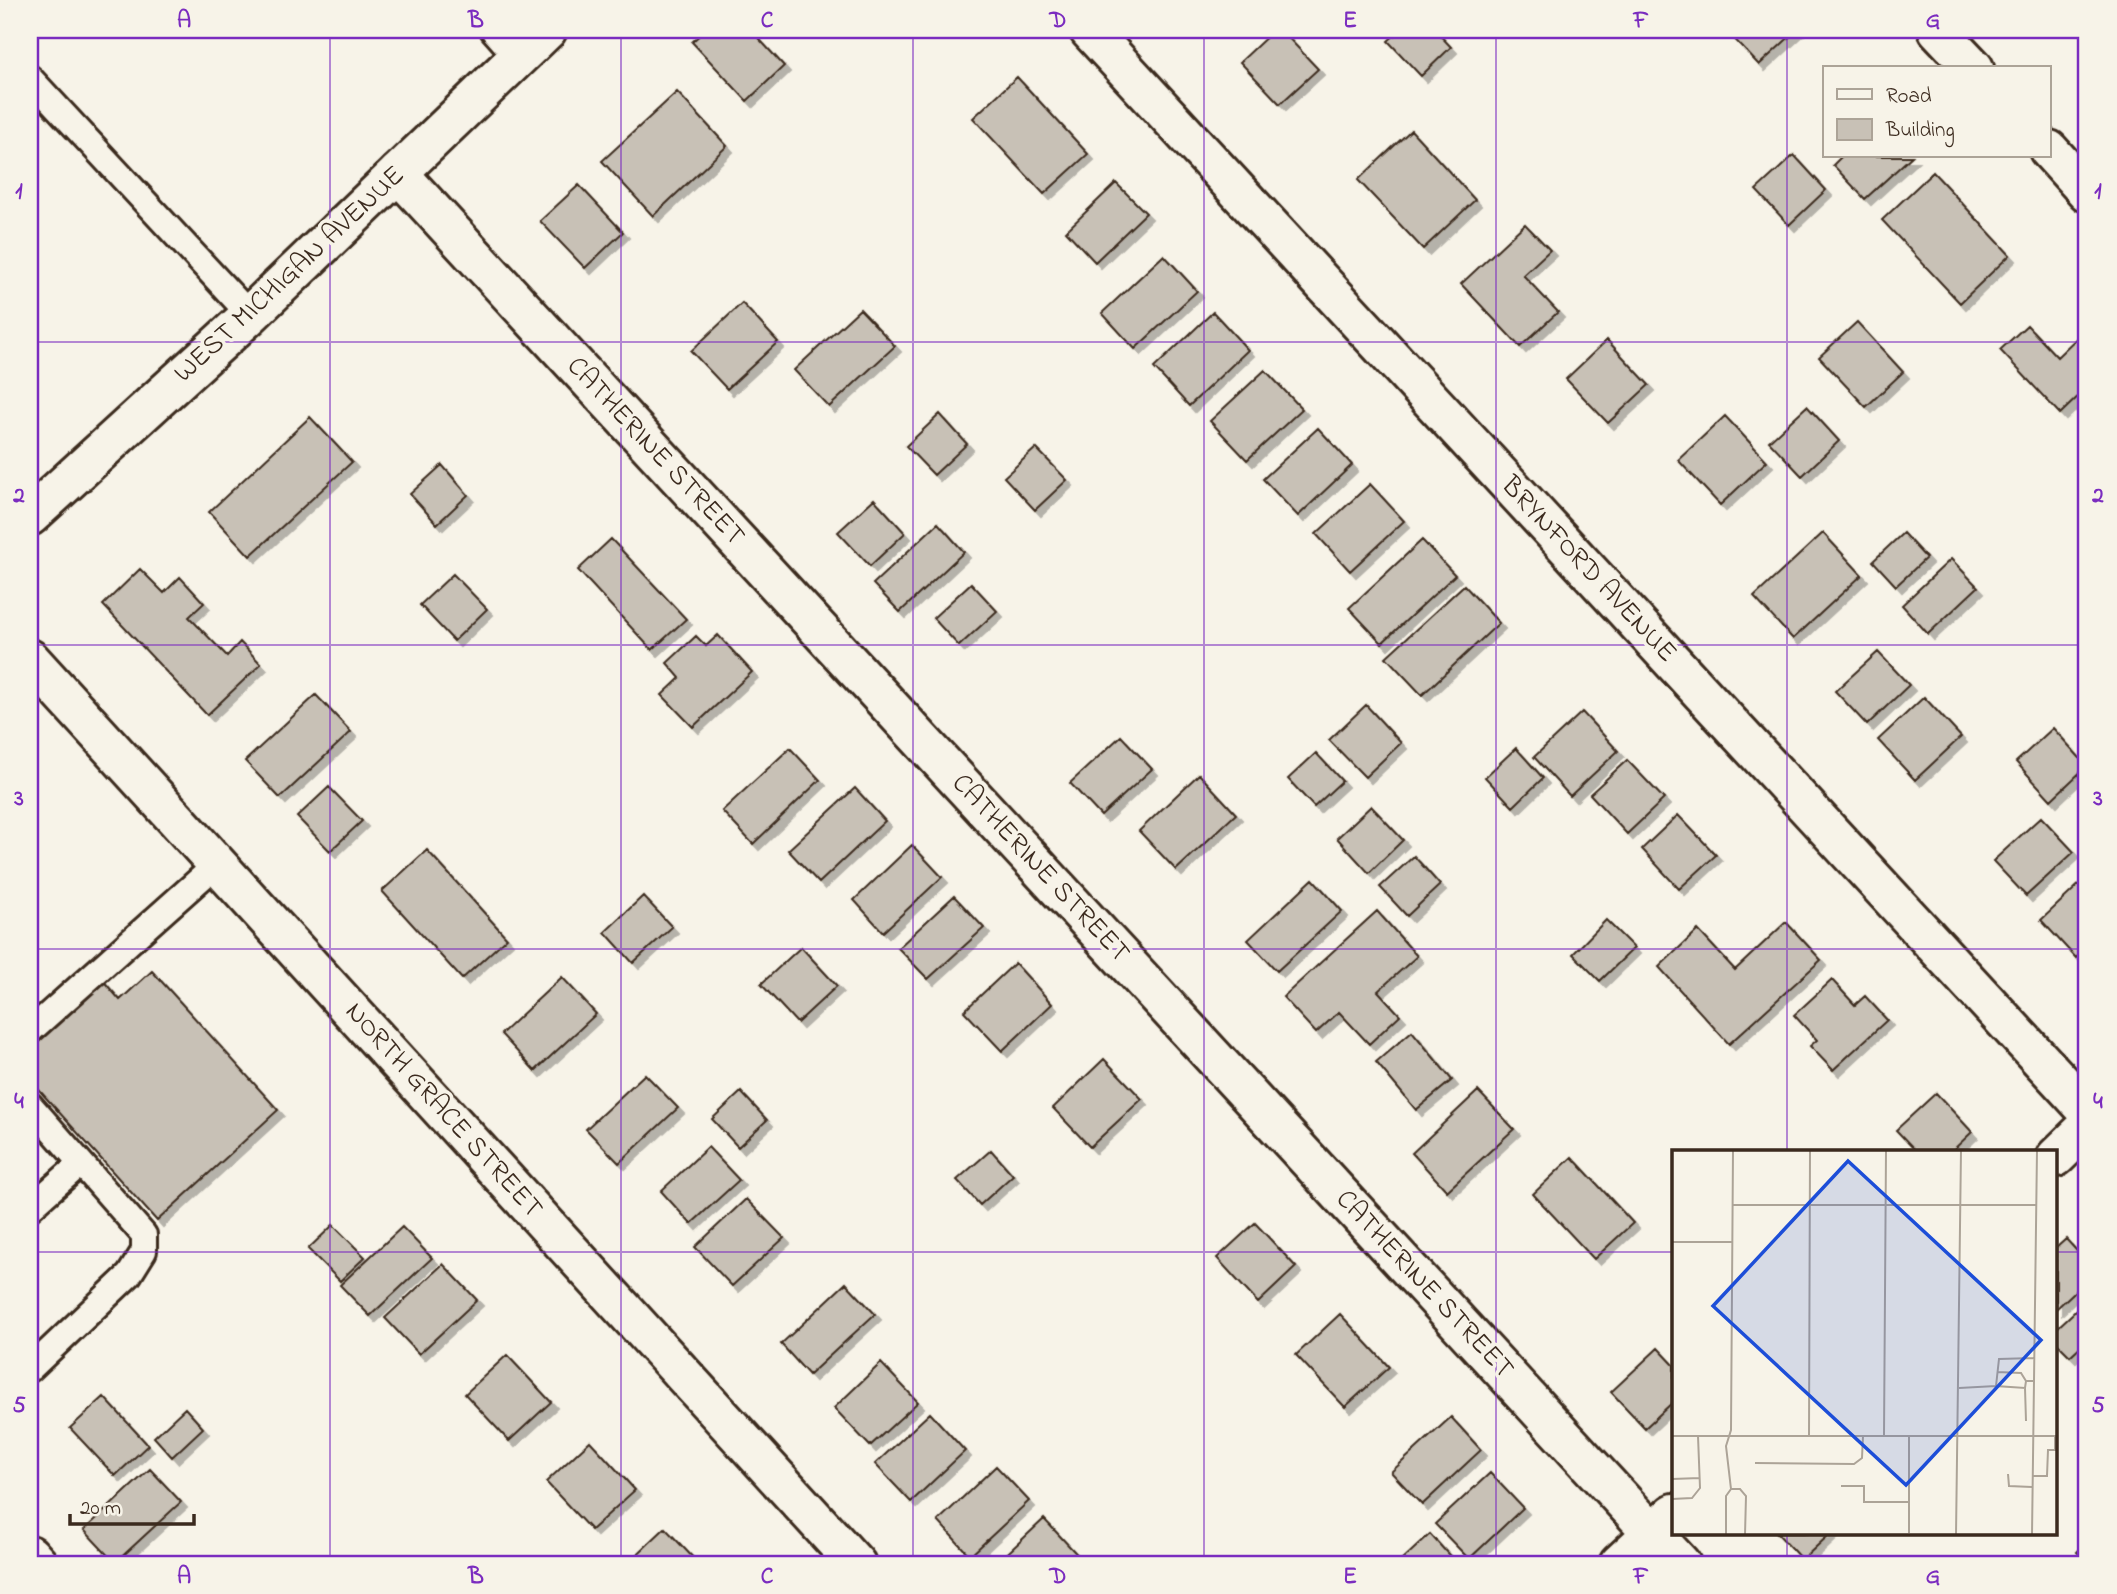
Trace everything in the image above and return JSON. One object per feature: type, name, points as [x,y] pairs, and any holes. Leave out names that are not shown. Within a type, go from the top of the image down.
[{"type":"street","name":"WEST MICHIGAN AVENUE","points":[[30,516],[250,314],[547,30]]},
{"type":"street","name":"BRYNFORD AVENUE","points":[[1089,30],[2087,1110]]},
{"type":"street","points":[[1938,30],[1972,66]]},
{"type":"street","points":[[2050,151],[2087,192]]},
{"type":"street","name":"CATHERINE STREET","points":[[398,173],[1664,1523],[1681,1564]]},
{"type":"street","name":"NORTH GRACE STREET","points":[[30,659],[856,1564]]},
{"type":"street","points":[[2058,1155],[2087,1127]]},
{"type":"street","points":[[1619,1564],[1664,1523]]},
{"type":"street","points":[[30,1555],[38,1564]]},
{"type":"lane","points":[[493,30],[518,58]]},
{"type":"lane","points":[[30,78],[250,314]]},
{"type":"lane","points":[[30,1031],[217,864]]},
{"type":"lane","points":[[30,1105],[144,1235],[144,1251],[129,1275],[30,1369]]},
{"type":"lane","points":[[30,1208],[81,1163]]},
{"type":"building","points":[[705,30],[751,30],[784,66],[747,101],[692,42]]},
{"type":"building","points":[[1274,30],[1281,30],[1318,69],[1280,104],[1240,62]]},
{"type":"building","points":[[1400,30],[1435,30],[1451,47],[1421,76],[1388,41]]},
{"type":"building","points":[[1726,30],[1797,30],[1759,65]]},
{"type":"building","points":[[1017,77],[1088,154],[1044,194],[973,118]]},
{"type":"building","points":[[677,92],[727,146],[653,216],[602,161]]},
{"type":"building","points":[[1411,130],[1475,200],[1423,249],[1358,180]]},
{"type":"building","points":[[1794,155],[1826,190],[1789,225],[1756,190]]},
{"type":"building","points":[[1840,158],[1910,158],[1865,199],[1833,165]]},
{"type":"building","points":[[1933,172],[2010,255],[1960,303],[1882,220]]},
{"type":"building","points":[[1116,183],[1146,213],[1095,262],[1066,231]]},
{"type":"building","points":[[579,185],[623,232],[585,268],[540,221]]},
{"type":"building","points":[[1525,224],[1550,250],[1523,275],[1558,312],[1520,347],[1461,284]]},
{"type":"building","points":[[1164,255],[1197,291],[1135,349],[1102,313]]},
{"type":"building","points":[[742,303],[778,342],[727,389],[691,351]]},
{"type":"building","points":[[860,309],[895,346],[829,407],[794,370]]},
{"type":"building","points":[[1213,312],[1248,350],[1189,406],[1154,368]]},
{"type":"building","points":[[1857,322],[1903,372],[1866,407],[1819,357]]},
{"type":"building","points":[[2027,325],[2057,357],[2087,328],[2087,388],[2060,414],[2000,350]]},
{"type":"building","points":[[1607,340],[1649,385],[1608,423],[1566,379]]},
{"type":"building","points":[[1265,370],[1302,409],[1247,460],[1210,421]]},
{"type":"building","points":[[1807,406],[1839,441],[1802,476],[1769,441]]},
{"type":"building","points":[[940,414],[967,444],[934,475],[906,446]]},
{"type":"building","points":[[1725,416],[1767,461],[1720,505],[1678,460]]},
{"type":"building","points":[[310,417],[352,462],[250,556],[209,512]]},
{"type":"building","points":[[1318,428],[1352,465],[1298,516],[1263,479]]},
{"type":"building","points":[[1036,448],[1067,480],[1035,510],[1004,477]]},
{"type":"building","points":[[442,465],[468,495],[437,524],[410,494]]},
{"type":"building","points":[[1370,484],[1404,521],[1350,571],[1316,534]]},
{"type":"building","points":[[874,499],[905,533],[870,566],[838,532]]},
{"type":"building","points":[[938,523],[964,552],[900,612],[873,584]]},
{"type":"building","points":[[1823,533],[1862,575],[1793,639],[1754,597]]},
{"type":"building","points":[[1903,533],[1926,558],[1896,586],[1873,561]]},
{"type":"building","points":[[611,539],[686,619],[652,650],[578,570]]},
{"type":"building","points":[[1422,540],[1455,575],[1382,643],[1349,608]]},
{"type":"building","points":[[1951,559],[1978,587],[1928,634],[1902,605]]},
{"type":"building","points":[[140,569],[164,593],[180,577],[204,603],[189,617],[227,656],[240,642],[261,664],[207,715],[103,605]]},
{"type":"building","points":[[453,574],[487,609],[454,641],[420,605]]},
{"type":"building","points":[[971,583],[997,611],[959,646],[933,618]]},
{"type":"building","points":[[1464,585],[1499,623],[1422,695],[1386,657]]},
{"type":"building","points":[[718,635],[752,672],[693,727],[662,695],[680,678],[667,663],[696,636],[706,646]]},
{"type":"building","points":[[1878,652],[1909,685],[1867,725],[1835,691]]},
{"type":"building","points":[[316,695],[351,732],[280,798],[245,761]]},
{"type":"building","points":[[1924,697],[1961,737],[1915,780],[1878,740]]},
{"type":"building","points":[[1366,705],[1401,743],[1365,777],[1329,740]]},
{"type":"building","points":[[1582,712],[1618,751],[1570,796],[1534,757]]},
{"type":"building","points":[[2053,728],[2087,766],[2051,800],[2016,762]]},
{"type":"building","points":[[1121,736],[1152,769],[1101,816],[1070,783]]},
{"type":"building","points":[[790,748],[820,780],[753,844],[722,811]]},
{"type":"building","points":[[1516,748],[1543,778],[1513,807],[1485,777]]},
{"type":"building","points":[[1316,753],[1342,781],[1314,807],[1288,779]]},
{"type":"building","points":[[1627,760],[1664,799],[1627,834],[1590,794]]},
{"type":"building","points":[[1199,774],[1236,814],[1176,870],[1139,831]]},
{"type":"building","points":[[329,787],[362,821],[330,851],[297,817]]},
{"type":"building","points":[[855,788],[885,821],[819,883],[788,850]]},
{"type":"building","points":[[1371,806],[1403,840],[1369,873],[1337,838]]},
{"type":"building","points":[[1678,815],[1716,855],[1679,889],[1642,849]]},
{"type":"building","points":[[2041,817],[2074,852],[2026,896],[1993,861]]},
{"type":"building","points":[[912,845],[942,877],[883,932],[854,900]]},
{"type":"building","points":[[427,850],[507,938],[462,979],[382,891]]},
{"type":"building","points":[[1414,856],[1440,885],[1407,916],[1380,887]]},
{"type":"building","points":[[2087,877],[2087,948],[2076,958],[2041,920]]},
{"type":"building","points":[[1313,879],[1342,911],[1277,971],[1248,940]]},
{"type":"building","points":[[643,896],[672,927],[633,963],[605,932]]},
{"type":"building","points":[[954,896],[984,928],[928,979],[898,948]]},
{"type":"building","points":[[1377,911],[1417,956],[1378,991],[1400,1015],[1369,1044],[1339,1012],[1316,1033],[1283,997]]},
{"type":"building","points":[[1606,920],[1634,948],[1600,981],[1573,954]]},
{"type":"building","points":[[1786,922],[1821,960],[1729,1044],[1659,967],[1698,930],[1735,970]]},
{"type":"building","points":[[801,947],[837,986],[797,1023],[761,984]]},
{"type":"building","points":[[1015,963],[1052,1004],[1002,1051],[964,1011]]},
{"type":"building","points":[[152,971],[278,1110],[157,1221],[30,1080],[30,1040],[100,977],[120,1000]]},
{"type":"building","points":[[562,977],[596,1014],[535,1071],[501,1034]]},
{"type":"building","points":[[1832,980],[1855,1005],[1865,996],[1887,1020],[1833,1070],[1810,1046],[1817,1040],[1794,1015]]},
{"type":"building","points":[[1412,1031],[1452,1080],[1416,1110],[1376,1062]]},
{"type":"building","points":[[1104,1059],[1142,1099],[1090,1147],[1053,1108]]},
{"type":"building","points":[[645,1074],[678,1108],[619,1163],[586,1129]]},
{"type":"building","points":[[1478,1091],[1514,1129],[1447,1191],[1412,1153]]},
{"type":"building","points":[[741,1092],[767,1120],[738,1147],[712,1119]]},
{"type":"building","points":[[1936,1093],[1972,1132],[1953,1150],[1915,1150],[1896,1130]]},
{"type":"building","points":[[708,1147],[739,1180],[691,1224],[661,1191]]},
{"type":"building","points":[[991,1150],[1013,1175],[980,1205],[957,1180]]},
{"type":"building","points":[[1572,1157],[1633,1223],[1594,1259],[1533,1194]]},
{"type":"building","points":[[746,1199],[784,1238],[732,1286],[695,1247]]},
{"type":"building","points":[[1255,1223],[1296,1267],[1258,1303],[1217,1258]]},
{"type":"building","points":[[333,1225],[365,1257],[340,1281],[308,1249]]},
{"type":"building","points":[[402,1227],[432,1258],[370,1316],[340,1285]]},
{"type":"building","points":[[2066,1239],[2087,1262],[2087,1280],[2058,1307],[2058,1246]]},
{"type":"building","points":[[443,1264],[477,1300],[419,1354],[385,1318]]},
{"type":"building","points":[[846,1283],[875,1314],[809,1375],[781,1344]]},
{"type":"building","points":[[2087,1300],[2087,1345],[2085,1342],[2070,1356],[2058,1344],[2058,1327]]},
{"type":"building","points":[[1340,1314],[1389,1367],[1345,1407],[1296,1355]]},
{"type":"building","points":[[1658,1348],[1672,1363],[1672,1403],[1645,1428],[1611,1392]]},
{"type":"building","points":[[507,1355],[551,1402],[509,1441],[465,1394]]},
{"type":"building","points":[[881,1363],[918,1402],[870,1446],[834,1408]]},
{"type":"building","points":[[104,1397],[148,1445],[115,1476],[70,1428]]},
{"type":"building","points":[[185,1408],[203,1428],[172,1457],[154,1437]]},
{"type":"building","points":[[930,1413],[965,1451],[911,1502],[875,1464]]},
{"type":"building","points":[[1451,1417],[1481,1450],[1422,1505],[1391,1472]]},
{"type":"building","points":[[590,1441],[635,1490],[591,1530],[546,1482]]},
{"type":"building","points":[[996,1466],[1029,1501],[970,1556],[938,1521]]},
{"type":"building","points":[[150,1469],[181,1502],[115,1563],[84,1530]]},
{"type":"building","points":[[1490,1473],[1523,1508],[1469,1559],[1435,1524]]},
{"type":"building","points":[[1044,1519],[1086,1564],[996,1564]]},
{"type":"building","points":[[665,1528],[699,1564],[627,1564]]},
{"type":"building","points":[[1430,1534],[1457,1564],[1406,1564],[1402,1560]]},
{"type":"building","points":[[1778,1534],[1830,1534],[1802,1560]]},
{"type":"building","points":[[2087,1542],[2087,1563],[2077,1552]]}]
